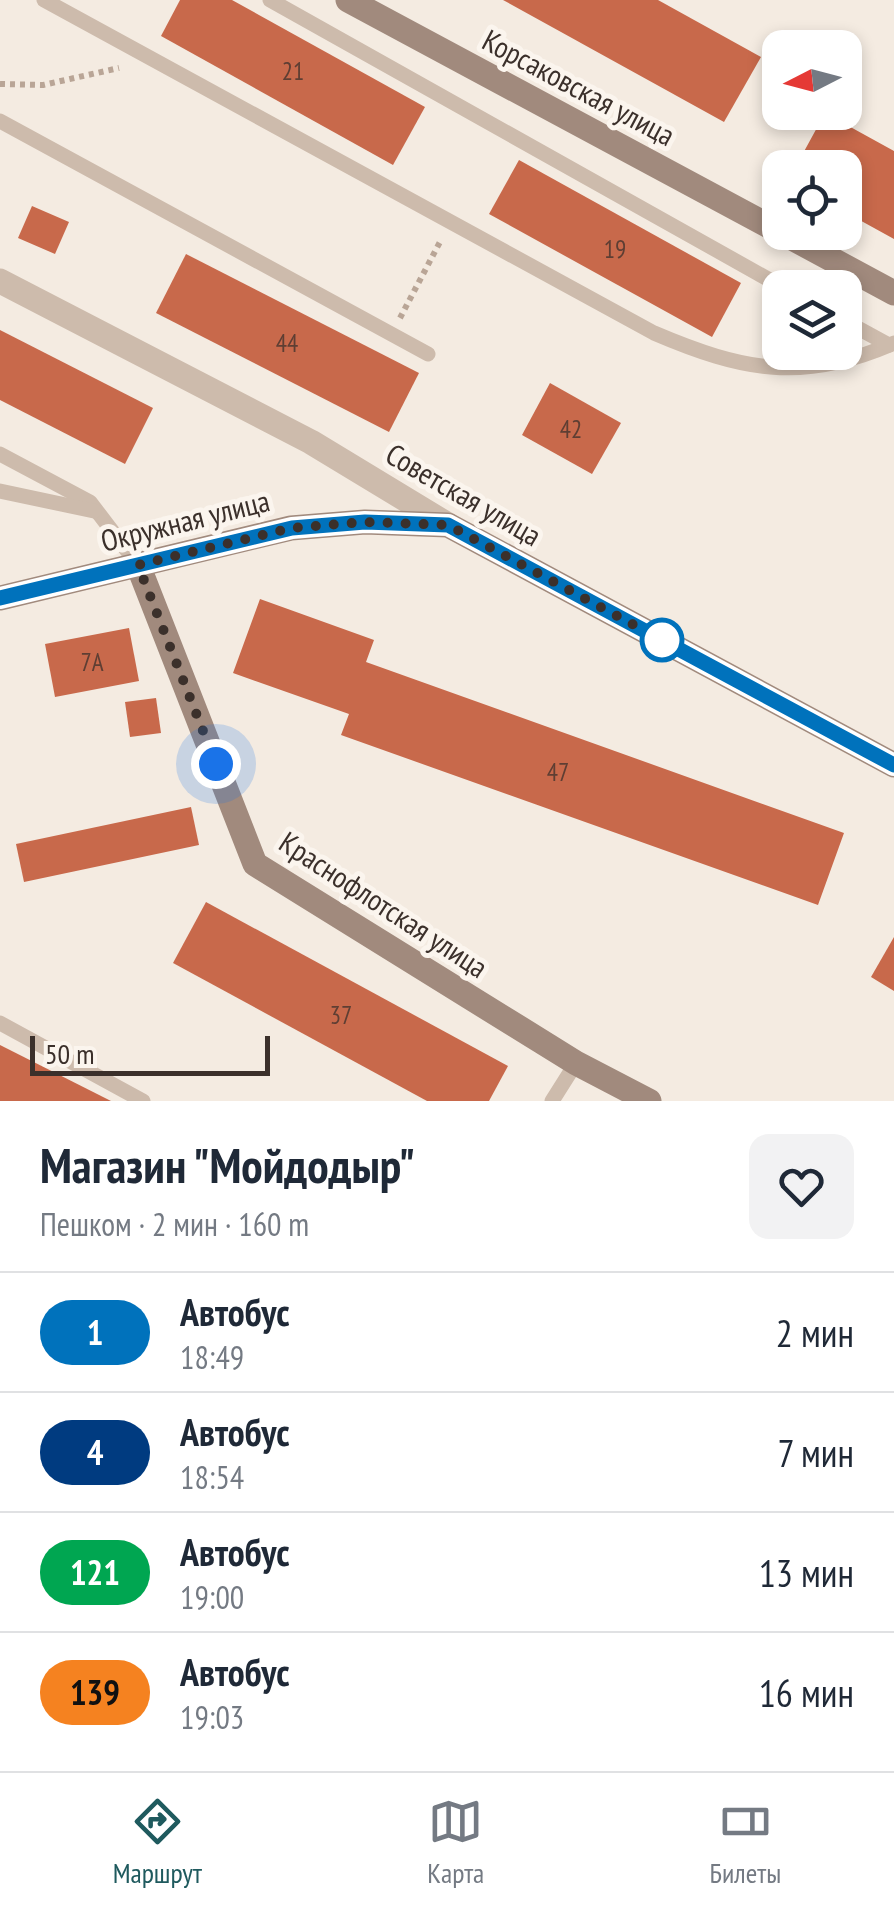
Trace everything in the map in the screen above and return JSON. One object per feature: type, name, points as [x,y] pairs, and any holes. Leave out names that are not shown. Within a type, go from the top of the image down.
[{"type":"street","name":"Корсаковская улица","points":[[348,0],[762,222]]},
{"type":"street","name":"Корсаковская улица","points":[[814,250],[894,293]]},
{"type":"street","name":"Советская улица","points":[[0,281],[311,442],[448,525],[894,766]]},
{"type":"street","name":"Окружная улица","points":[[0,598],[292,528],[365,522],[448,525]]},
{"type":"street","name":"Краснофлотская улица","points":[[138,565],[255,864],[576,1064],[648,1101]]},
{"type":"lane","points":[[44,0],[654,333],[712,358],[768,370],[814,369],[860,358],[891,344]]},
{"type":"lane","points":[[270,0],[762,276]]},
{"type":"lane","points":[[0,121],[428,354]]},
{"type":"lane","points":[[862,330],[891,344]]},
{"type":"lane","points":[[0,454],[90,502],[138,565]]},
{"type":"lane","points":[[0,492],[96,511]]},
{"type":"lane","points":[[0,1023],[143,1101]]},
{"type":"lane","points":[[552,1101],[576,1064]]},
{"type":"path","points":[[0,84],[43,85],[90,76],[125,66],[140,53]]},
{"type":"path","points":[[391,334],[451,222]]},
{"type":"building","points":[[180,0],[232,0],[425,107],[393,165],[161,36]]},
{"type":"building","points":[[503,0],[658,0],[761,57],[724,122]]},
{"type":"building","points":[[816,130],[856,130],[894,151],[894,239],[862,221],[862,150],[805,150]]},
{"type":"building","points":[[519,160],[741,283],[712,337],[489,214]]},
{"type":"building","points":[[32,206],[69,222],[55,254],[18,238]]},
{"type":"building","points":[[186,254],[419,373],[389,432],[156,313]]},
{"type":"building","points":[[0,330],[153,408],[125,464],[0,400]]},
{"type":"building","points":[[550,383],[621,423],[592,474],[522,435]]},
{"type":"building","points":[[260,599],[374,640],[366,662],[844,833],[818,905],[341,735],[349,714],[233,673]]},
{"type":"building","points":[[129,628],[139,681],[55,697],[45,644]]},
{"type":"building","points":[[156,698],[161,733],[130,737],[125,702]]},
{"type":"building","points":[[191,807],[199,845],[24,882],[16,844]]},
{"type":"building","points":[[206,902],[508,1066],[489,1101],[427,1101],[173,963]]},
{"type":"building","points":[[894,937],[894,991],[871,977]]},
{"type":"building","points":[[0,1045],[111,1101],[0,1101]]},
{"type":"bus line","name":"1","points":[[0,598],[292,528],[365,522],[448,525],[894,765]]},
{"type":"route","points":[[216,764],[138,565],[292,528],[365,522],[448,525],[662,640]]}]
